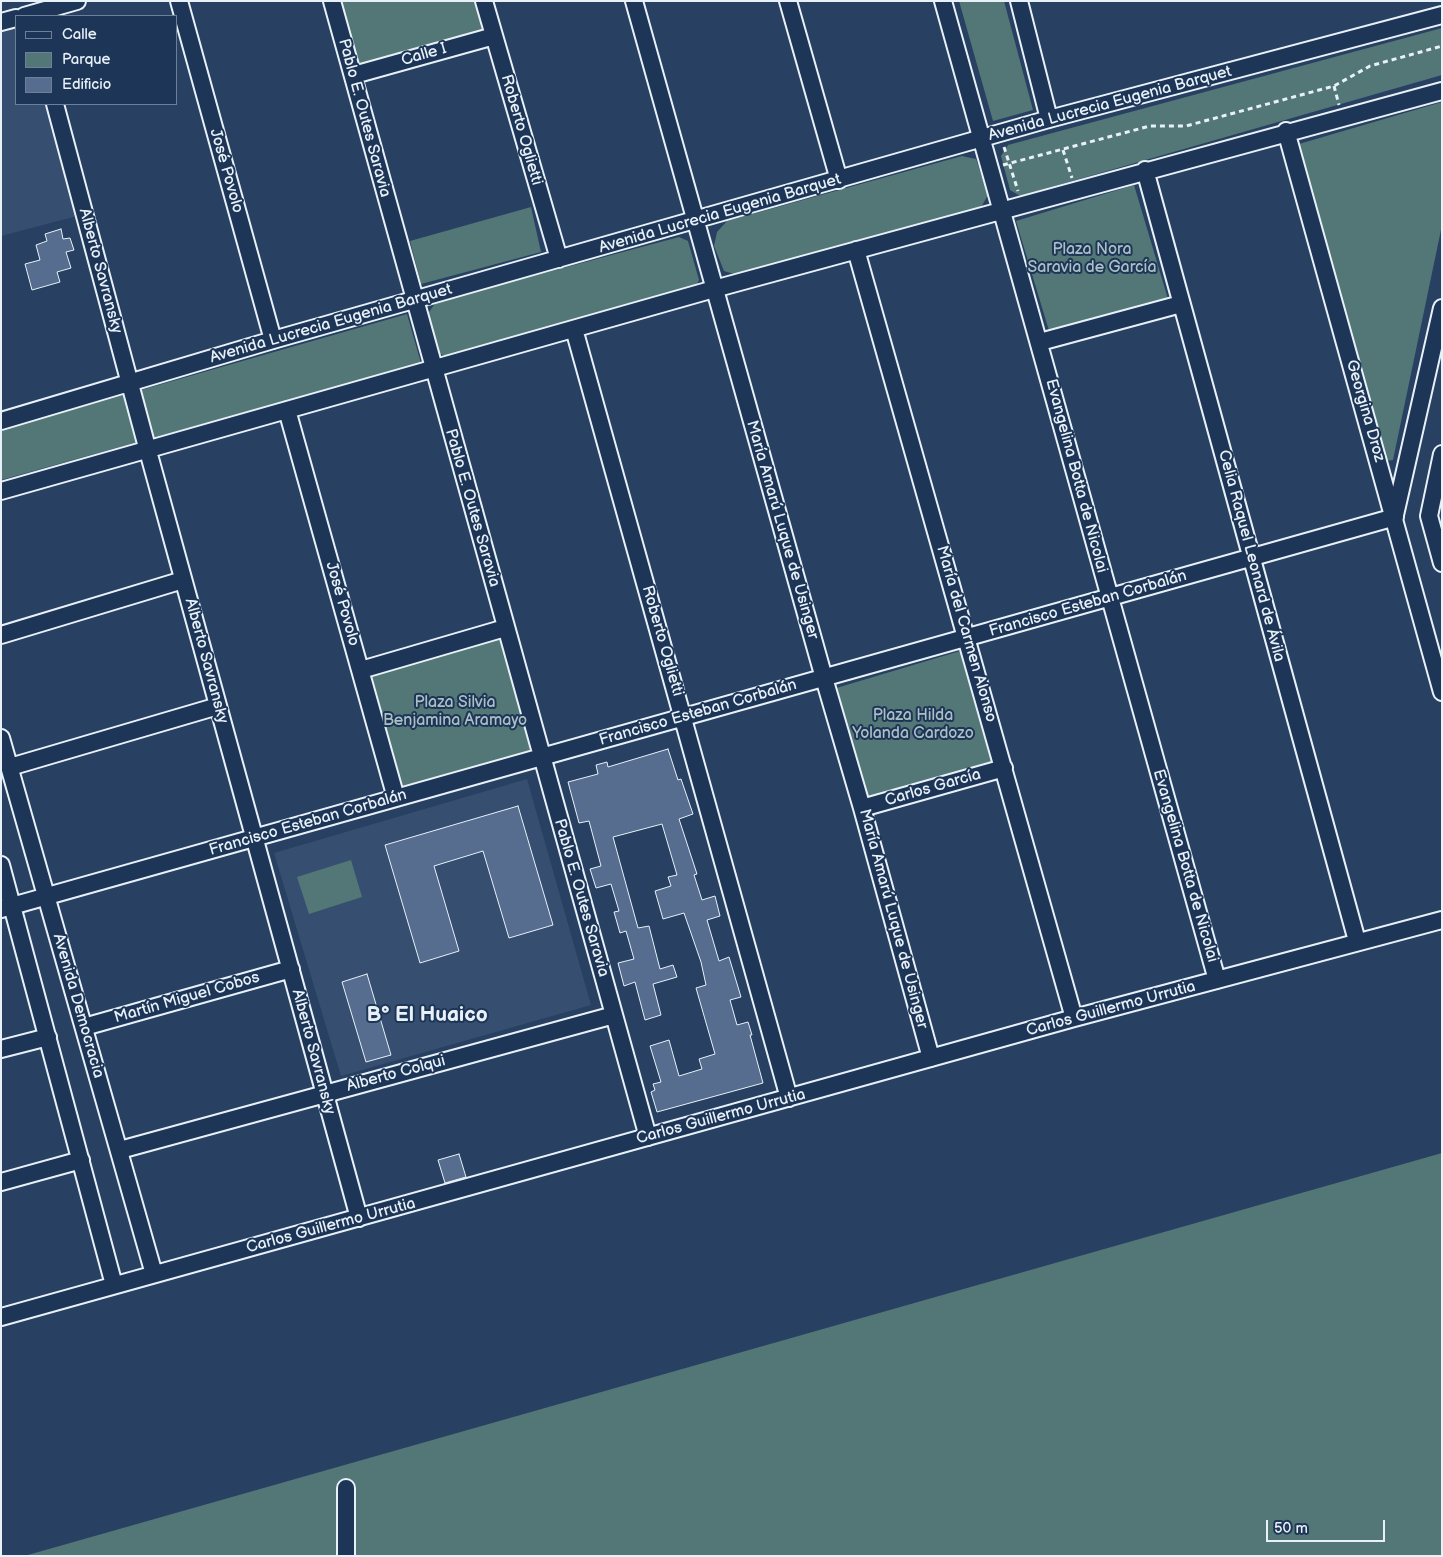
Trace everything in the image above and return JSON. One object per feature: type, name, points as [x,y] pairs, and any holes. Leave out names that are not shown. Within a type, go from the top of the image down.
[{"type":"street","points":[[26,13],[76,1]]},
{"type":"street","name":"José Povolo","points":[[179,1],[273,340]]},
{"type":"street","name":"Pablo E. Outes Saravia","points":[[332,1],[354,75],[433,370],[648,1137]]},
{"type":"street","name":"Roberto Oglietti","points":[[484,1],[559,259]]},
{"type":"street","name":"María Amarú Luque de Usinger","points":[[634,1],[931,1058]]},
{"type":"street","points":[[788,1],[839,180]]},
{"type":"street","name":"Evangelina Botta de Nicolai","points":[[943,1],[1040,342],[1109,597],[1217,980]]},
{"type":"street","points":[[1018,1],[1049,119]]},
{"type":"street","name":"Avenida Lucrecia Eugenia Barquet","points":[[1,421],[273,340],[981,138],[1442,15]]},
{"type":"street","points":[[1,22],[15,17]]},
{"type":"street","name":"Calle I","points":[[354,75],[494,36]]},
{"type":"street","points":[[1,491],[1002,209],[1286,131],[1442,91]]},
{"type":"street","name":"Alberto Savransky","points":[[55,105],[183,580],[360,1218]]},
{"type":"street","name":"Georgina Droz","points":[[1286,131],[1395,517],[1442,692]]},
{"type":"street","name":"Celia Raquel Leonard de Ávila","points":[[1145,170],[1357,941]]},
{"type":"street","name":"María del Carmen Alonso","points":[[856,250],[968,638],[1074,1018]]},
{"type":"street","points":[[1040,342],[1181,304]]},
{"type":"street","points":[[1395,517],[1442,308]]},
{"type":"street","name":"Roberto Oglietti","points":[[574,329],[789,1098]]},
{"type":"street","name":"José Povolo","points":[[288,410],[396,798]]},
{"type":"street","points":[[1442,454],[1429,516],[1442,563]]},
{"type":"street","name":"Francisco Esteban Corbalán","points":[[7,907],[1395,517]]},
{"type":"street","points":[[1,635],[183,580]]},
{"type":"street","points":[[361,670],[505,628]]},
{"type":"street","points":[[10,767],[218,706]]},
{"type":"street","name":"Avenida Democracia","points":[[1,738],[154,1274]]},
{"type":"street","name":"Carlos García","points":[[862,808],[1004,768]]},
{"type":"street","points":[[1,865],[7,907],[48,1037],[114,1285]]},
{"type":"street","name":"Carlos Guillermo Urrutia","points":[[1,1316],[360,1218],[1074,1018],[1357,941],[1442,920]]},
{"type":"street","name":"Martín Miguel Cobos","points":[[84,1027],[291,969]]},
{"type":"street","name":"Alberto Colqui","points":[[120,1150],[614,1015]]},
{"type":"street","points":[[1,1049],[48,1037]]},
{"type":"street","points":[[1,1182],[81,1160]]},
{"type":"street","points":[[346,1488],[346,1556]]},
{"type":"path","points":[[990,169],[1150,126],[1186,126],[1334,86],[1370,66],[1442,46]]},
{"type":"path","points":[[1000,133],[1022,204]]},
{"type":"path","points":[[1063,150],[1075,189]]},
{"type":"shaded area","points":[[15,28],[15,105],[45,105],[77,216],[1,236],[1,33]]},
{"type":"shaded area","points":[[527,779],[591,1005],[341,1076],[274,853]]},
{"type":"green space","points":[[339,1],[476,1],[484,32],[358,67]]},
{"type":"green space","points":[[959,1],[1004,1],[1033,110],[993,121]]},
{"type":"green space","points":[[1442,28],[1442,75],[1020,196],[1010,190],[1001,156],[1008,145]]},
{"type":"green space","points":[[1442,102],[1442,225],[1393,460],[1385,461],[1299,144]]},
{"type":"green space","points":[[962,156],[976,159],[988,195],[980,209],[741,276],[724,271],[714,246],[717,232],[727,221]]},
{"type":"green space","name":"Plaza Nora Saravia de García","points":[[1134,185],[1168,299],[1050,334],[1016,221]]},
{"type":"green space","points":[[531,207],[541,252],[421,284],[410,241]]},
{"type":"green space","points":[[679,237],[688,241],[699,280],[695,288],[450,357],[440,354],[427,315],[436,302]]},
{"type":"green space","points":[[407,314],[421,363],[1,480],[1,430]]},
{"type":"green space","name":"Plaza Silvia Benjamina Aramayo","points":[[505,628],[542,757],[396,798],[361,670]]},
{"type":"green space","name":"Plaza Hilda Yolanda Cardozo","points":[[960,651],[993,761],[866,799],[833,689]]},
{"type":"green space","points":[[351,860],[362,897],[309,914],[297,877]]},
{"type":"green space","points":[[1442,1153],[1442,1556],[24,1556],[56,1547]]},
{"type":"building","points":[[61,229],[63,239],[70,238],[74,250],[66,252],[71,268],[57,272],[60,282],[32,290],[25,264],[40,260],[36,245],[47,241],[45,234]]},
{"type":"building","points":[[668,749],[678,780],[681,779],[693,814],[679,819],[697,874],[694,875],[702,900],[715,896],[720,916],[707,920],[719,961],[729,957],[741,997],[730,1000],[737,1025],[748,1022],[763,1083],[657,1112],[651,1092],[655,1090],[653,1084],[661,1082],[650,1046],[669,1040],[679,1076],[702,1069],[699,1059],[715,1054],[696,988],[706,985],[701,962],[684,913],[663,919],[655,891],[671,886],[668,877],[677,875],[662,824],[613,837],[638,928],[649,926],[660,969],[673,965],[677,977],[653,984],[661,1015],[645,1020],[635,982],[624,986],[618,963],[634,959],[626,931],[620,933],[614,912],[619,911],[611,884],[596,888],[590,869],[601,866],[589,821],[579,823],[568,782],[598,774],[596,765],[607,762],[608,767]]},
{"type":"building","points":[[518,806],[553,925],[509,938],[483,851],[434,866],[459,951],[420,963],[385,845]]},
{"type":"building","points":[[367,974],[391,1055],[366,1062],[342,982]]},
{"type":"building","points":[[459,1154],[466,1177],[445,1183],[438,1160]]},
{"type":"district","name":"Bº El Huaico","points":[[427,1016]]}]
